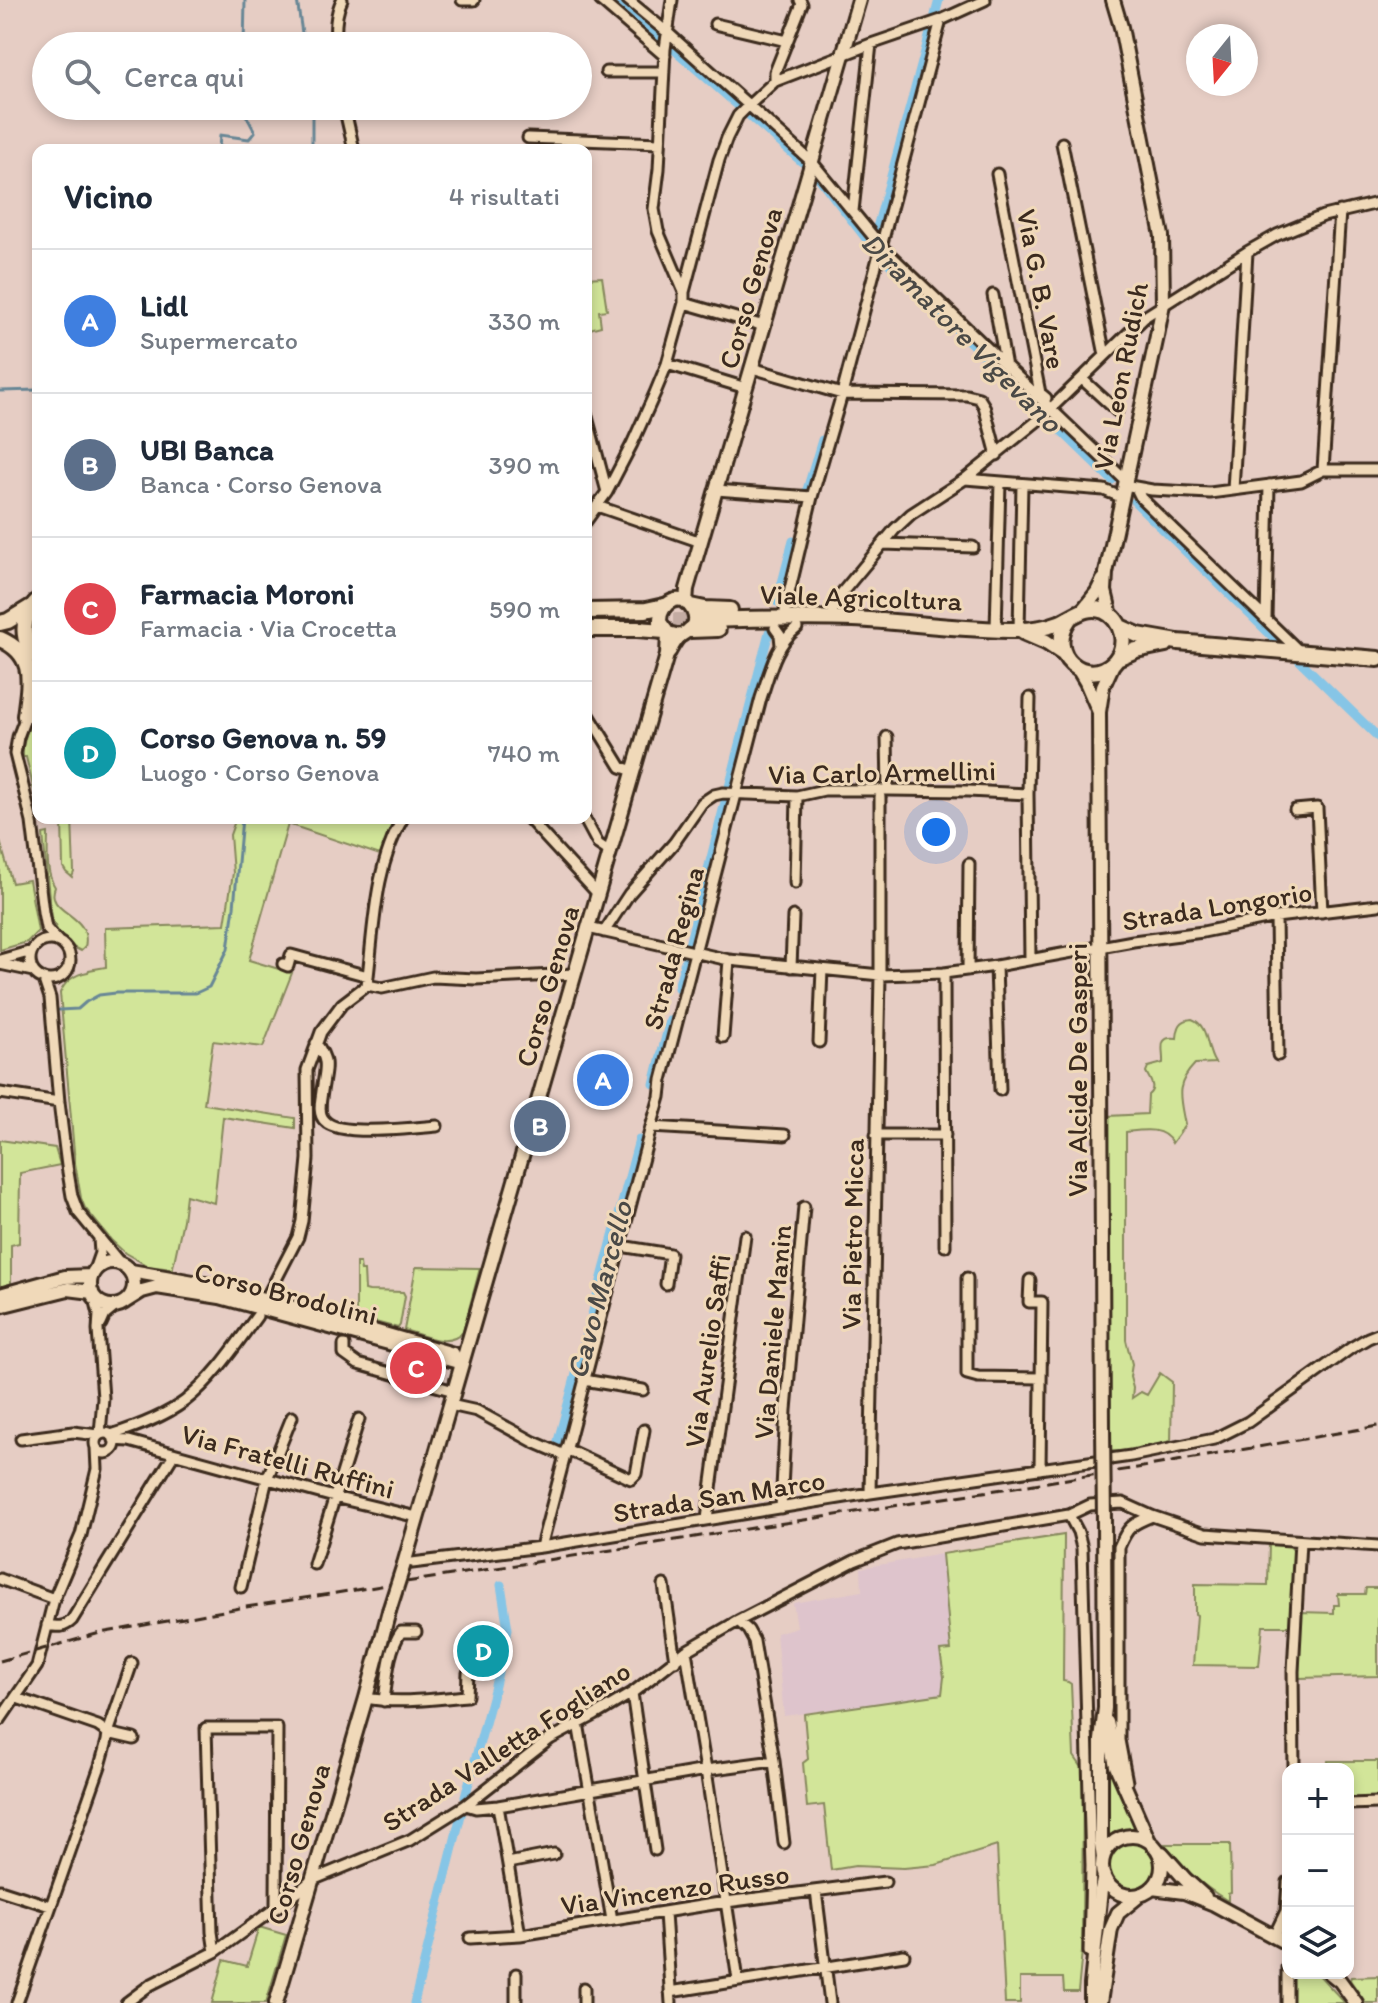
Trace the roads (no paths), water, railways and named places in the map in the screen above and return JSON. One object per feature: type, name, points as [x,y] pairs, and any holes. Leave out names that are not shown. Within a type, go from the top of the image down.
[{"type":"main road","name":"Corso Genova","points":[[676,633],[660,622],[659,616],[680,604],[687,589],[859,0]]},
{"type":"main road","name":"Via Leon Rudich","points":[[1106,573],[1163,304],[1162,236],[1113,0]]},
{"type":"main road","points":[[1064,654],[1061,636],[1075,615],[1097,592],[1106,573]]},
{"type":"main road","points":[[1106,573],[1105,591],[1123,643],[1116,660]]},
{"type":"main road","name":"Corso Genova","points":[[276,2003],[667,655],[676,633],[695,619],[680,604]]},
{"type":"main road","points":[[592,611],[646,610],[680,604],[716,610],[847,611],[878,621]]},
{"type":"main road","points":[[0,625],[32,605]]},
{"type":"main road","points":[[32,608],[24,625],[32,649]]},
{"type":"main road","name":"Viale Agricoltura","points":[[702,620],[835,619],[1019,630],[1047,627],[1097,610],[1138,635],[1178,642],[1378,659]]},
{"type":"main road","points":[[592,620],[652,620]]},
{"type":"main road","points":[[592,629],[676,633],[847,628],[878,621]]},
{"type":"main road","points":[[0,625],[20,635],[32,652]]},
{"type":"main road","name":"Viale Agricoltura","points":[[1019,630],[1046,642],[1077,667],[1092,671],[1108,667],[1136,650],[1178,642]]},
{"type":"main road","points":[[0,639],[16,648],[26,661],[30,679],[27,712]]},
{"type":"main road","name":"Via Alcide De Gasperi","points":[[1105,1708],[1099,712],[1103,686],[1116,660]]},
{"type":"main road","name":"Via Alcide De Gasperi","points":[[1077,667],[1099,712]]},
{"type":"main road","points":[[0,1295],[65,1277],[93,1273],[106,1262],[120,1263]]},
{"type":"main road","name":"Corso Brodolini","points":[[120,1263],[131,1271],[222,1287],[437,1353]]},
{"type":"main road","points":[[0,1306],[68,1289],[93,1295],[105,1305],[121,1303],[133,1293],[131,1271]]},
{"type":"main road","points":[[93,1273],[90,1284],[93,1295]]},
{"type":"main road","name":"Corso Brodolini","points":[[121,1303],[152,1287],[186,1291],[463,1360]]},
{"type":"main road","points":[[455,1387],[437,1353],[472,1331]]},
{"type":"main road","points":[[1105,1708],[1116,1766],[1148,1839],[1185,1879],[1214,1904]]},
{"type":"main road","points":[[1091,2003],[1104,1875],[1101,1740],[1105,1708]]},
{"type":"main road","points":[[1103,1858],[1109,1846],[1121,1838],[1134,1835],[1148,1839]]},
{"type":"main road","points":[[1100,2003],[1111,1929],[1118,1913],[1160,1877],[1163,1863],[1158,1850]]},
{"type":"main road","points":[[1104,1875],[1110,1886],[1119,1893],[1184,1892],[1214,1904],[1282,1941]]},
{"type":"main road","points":[[1338,1979],[1356,2003]]},
{"type":"street","points":[[335,32],[342,0]]},
{"type":"street","points":[[462,0],[474,0]]},
{"type":"street","points":[[600,0],[665,52]]},
{"type":"street","points":[[628,0],[812,162],[853,211],[879,251],[1006,367],[1126,488],[1141,498],[1299,652]]},
{"type":"street","points":[[672,0],[665,52],[654,209],[658,231],[684,292]]},
{"type":"street","points":[[775,81],[775,72],[802,4],[800,0]]},
{"type":"street","points":[[592,513],[607,492],[632,444],[667,364],[719,160],[738,116],[775,81],[941,20],[985,0]]},
{"type":"street","points":[[785,610],[812,497],[941,20]]},
{"type":"street","points":[[715,24],[787,41]]},
{"type":"street","points":[[853,211],[871,44]]},
{"type":"street","points":[[606,72],[664,72]]},
{"type":"street","points":[[347,120],[353,144]]},
{"type":"street","points":[[528,138],[660,143]]},
{"type":"street","points":[[1062,143],[1105,355]]},
{"type":"street","name":"Via G. B. Vare","points":[[997,174],[1040,393],[1048,411]]},
{"type":"street","points":[[833,610],[840,595],[895,529],[911,514],[997,455],[1048,411],[1146,316],[1277,235],[1340,211],[1378,203]]},
{"type":"street","points":[[1323,470],[1340,211]]},
{"type":"street","points":[[1233,490],[1247,252]]},
{"type":"street","points":[[993,295],[1006,367]]},
{"type":"street","points":[[684,303],[764,326]]},
{"type":"street","points":[[667,364],[746,388]]},
{"type":"street","points":[[752,368],[842,394],[967,395],[979,398],[997,455]]},
{"type":"street","points":[[1082,379],[1117,411]]},
{"type":"street","points":[[592,436],[607,492]]},
{"type":"street","points":[[965,479],[1104,490],[1126,488],[1210,493],[1301,481],[1323,470],[1378,470]]},
{"type":"street","points":[[996,629],[1000,482]]},
{"type":"street","points":[[1019,630],[1022,484]]},
{"type":"street","points":[[1266,619],[1269,485]]},
{"type":"street","points":[[716,490],[812,497]]},
{"type":"street","points":[[597,506],[701,542]]},
{"type":"street","points":[[883,544],[973,547]]},
{"type":"street","points":[[775,628],[781,645]]},
{"type":"street","name":"Strada Regina","points":[[541,1547],[761,698],[781,645],[797,628]]},
{"type":"street","points":[[32,695],[15,754],[32,822]]},
{"type":"street","points":[[1030,698],[1030,959]]},
{"type":"street","points":[[27,712],[32,702]]},
{"type":"street","points":[[592,720],[621,767],[634,771]]},
{"type":"street","name":"Via Pietro Micca","points":[[870,1493],[887,737]]},
{"type":"street","name":"Via Carlo Armellini","points":[[736,794],[797,796],[824,790],[1028,794]]},
{"type":"street","points":[[604,932],[629,894],[674,843],[702,803],[717,794],[736,794]]},
{"type":"street","points":[[795,883],[797,796]]},
{"type":"street","points":[[1295,810],[1317,808],[1322,912]]},
{"type":"street","points":[[0,962],[33,971],[50,980],[66,974],[70,968],[71,960],[65,945],[46,928],[32,824]]},
{"type":"street","points":[[269,1293],[298,1237],[302,1221],[308,1159],[307,1070],[321,1032],[342,1004],[368,980],[386,855],[400,824]]},
{"type":"street","points":[[534,824],[598,894]]},
{"type":"street","points":[[587,824],[598,844],[610,852]]},
{"type":"street","points":[[968,970],[969,864]]},
{"type":"street","name":"Strada Longorio","points":[[588,928],[729,960],[880,975],[968,970],[1203,932],[1276,917],[1377,906]]},
{"type":"street","points":[[33,971],[30,965],[33,949],[40,937],[43,912]]},
{"type":"street","points":[[791,967],[793,916]]},
{"type":"street","points":[[1276,917],[1278,1055]]},
{"type":"street","points":[[0,962],[33,949],[45,940],[58,941]]},
{"type":"street","points":[[283,964],[288,966],[291,955],[368,980],[382,988],[433,977],[476,979],[575,974]]},
{"type":"street","points":[[723,1037],[729,960]]},
{"type":"street","points":[[996,966],[1000,1090]]},
{"type":"street","points":[[819,1042],[822,969]]},
{"type":"street","points":[[944,973],[945,1246]]},
{"type":"street","points":[[50,980],[59,1102],[72,1196],[78,1212],[120,1263]]},
{"type":"street","points":[[316,1043],[327,1064],[320,1105],[326,1123],[339,1129],[360,1131],[437,1126]]},
{"type":"street","points":[[0,1093],[59,1102]]},
{"type":"street","points":[[651,1127],[785,1135]]},
{"type":"street","points":[[876,1135],[945,1135]]},
{"type":"street","name":"Via Daniele Manin","points":[[781,1508],[786,1410],[804,1207]]},
{"type":"street","name":"Via Aurelio Saffi","points":[[707,1519],[745,1236]]},
{"type":"street","points":[[93,1273],[100,1253],[99,1239]]},
{"type":"street","points":[[621,1246],[670,1254],[666,1284]]},
{"type":"street","points":[[967,1278],[967,1374],[978,1377],[1041,1378]]},
{"type":"street","points":[[1030,1280],[1029,1302],[1042,1302],[1040,1469]]},
{"type":"street","points":[[0,1720],[37,1666],[54,1599],[81,1535],[106,1441],[102,1418],[99,1314],[93,1295]]},
{"type":"street","points":[[98,1330],[105,1315],[121,1303]]},
{"type":"street","points":[[106,1441],[184,1402],[208,1380],[257,1316]]},
{"type":"street","name":"Strada San Marco","points":[[404,1564],[541,1547],[870,1493],[1131,1456],[1214,1439],[1248,1422],[1351,1348],[1378,1334]]},
{"type":"street","points":[[344,1345],[344,1354],[358,1364],[455,1387]]},
{"type":"street","points":[[584,1380],[643,1390]]},
{"type":"street","points":[[450,1405],[477,1411],[534,1442],[631,1479],[636,1474],[644,1430]]},
{"type":"street","points":[[241,1587],[267,1479],[292,1417]]},
{"type":"street","points":[[314,1564],[359,1419]]},
{"type":"street","points":[[139,1425],[139,1438],[147,1447]]},
{"type":"street","name":"Via Fratelli Ruffini","points":[[21,1439],[73,1432],[106,1441],[129,1441],[417,1517]]},
{"type":"street","points":[[47,1625],[67,1626],[72,1620],[174,1454]]},
{"type":"street","name":"Strada Valletta Fogliano","points":[[126,2003],[150,1985],[215,1952],[312,1880],[410,1840],[466,1805],[550,1739],[632,1693],[686,1651],[854,1561],[897,1544],[1069,1515],[1090,1505],[1123,1503],[1205,1534],[1378,1546]]},
{"type":"street","points":[[1069,1515],[1082,1548],[1091,1866],[1091,1985]]},
{"type":"street","points":[[1130,1801],[1119,1740],[1119,1547],[1132,1524],[1152,1516]]},
{"type":"street","points":[[1294,1763],[1293,1671],[1300,1541]]},
{"type":"street","points":[[0,1579],[54,1599]]},
{"type":"street","points":[[664,1585],[675,1661]]},
{"type":"street","points":[[738,1621],[754,1641],[784,1843]]},
{"type":"street","points":[[384,1701],[397,1638],[401,1632],[416,1632]]},
{"type":"street","points":[[686,1651],[738,1980]]},
{"type":"street","points":[[17,2003],[100,1766],[132,1663]]},
{"type":"street","points":[[366,1698],[384,1701],[467,1696],[468,1673]]},
{"type":"street","points":[[632,1693],[655,1850]]},
{"type":"street","points":[[17,1698],[98,1726],[108,1733],[134,1739]]},
{"type":"street","points":[[578,1723],[612,1920]]},
{"type":"street","points":[[215,1952],[206,1728],[277,1728],[276,1907]]},
{"type":"street","points":[[466,1805],[476,1808],[498,1806],[774,1761]]},
{"type":"street","points":[[1354,1804],[1378,1803]]},
{"type":"street","points":[[498,1806],[520,1935]]},
{"type":"street","points":[[508,1863],[554,1854]]},
{"type":"street","points":[[1091,1866],[1095,1872],[1104,1875]]},
{"type":"street","name":"Via Vincenzo Russo","points":[[470,1938],[520,1935],[726,1902],[885,1882]]},
{"type":"street","points":[[0,1890],[50,1906]]},
{"type":"street","points":[[816,1891],[830,2003]]},
{"type":"street","points":[[1274,1936],[1286,1907]]},
{"type":"street","points":[[665,1913],[671,2003]]},
{"type":"street","points":[[670,1992],[904,1955]]},
{"type":"street","points":[[516,1974],[516,2003]]},
{"type":"street","points":[[1287,1979],[1287,2003]]},
{"type":"street","points":[[584,1988],[584,2003]]},
{"type":"waterway","points":[[244,32],[245,0]]},
{"type":"waterway","points":[[297,0],[302,32]]},
{"type":"waterway","name":"Diramatore Vigevano","points":[[618,0],[802,162]]},
{"type":"waterway","name":"Cavo Marcello","points":[[935,15],[939,0]]},
{"type":"waterway","name":"Cavo Marcello","points":[[875,235],[932,26]]},
{"type":"waterway","points":[[219,144],[220,135],[249,139],[255,132],[249,120]]},
{"type":"waterway","points":[[312,120],[312,144]]},
{"type":"waterway","name":"Diramatore Vigevano","points":[[819,178],[874,249],[1112,480]]},
{"type":"waterway","points":[[0,391],[32,390]]},
{"type":"waterway","name":"Cavo Marcello","points":[[806,493],[822,440]]},
{"type":"waterway","name":"Diramatore Vigevano","points":[[1135,502],[1278,642]]},
{"type":"waterway","name":"Cavo Marcello","points":[[777,602],[793,541]]},
{"type":"waterway","name":"Cavo Marcello","points":[[729,787],[769,632]]},
{"type":"waterway","name":"Diramatore Vigevano","points":[[1299,660],[1378,737]]},
{"type":"waterway","name":"Cavo Marcello","points":[[689,945],[726,798]]},
{"type":"waterway","points":[[59,1010],[78,1009],[99,995],[196,993],[209,987],[228,949],[241,824]]},
{"type":"waterway","name":"Cavo Marcello","points":[[678,988],[686,958]]},
{"type":"waterway","points":[[654,1084],[670,1020]]},
{"type":"waterway","name":"Cavo Marcello","points":[[558,1441],[639,1140]]},
{"type":"waterway","name":"Cavo Marcello","points":[[465,1797],[508,1629],[501,1585]]},
{"type":"waterway","name":"Cavo Marcello","points":[[414,2003],[462,1811]]},
{"type":"tunnel","points":[[652,620],[702,620]]},
{"type":"railway","points":[[0,1661],[100,1633],[240,1608],[1137,1468],[1378,1426]]},
{"type":"place","name":"Lidl","points":[[603,1080]]},
{"type":"place","name":"UBI Banca","points":[[540,1126]]},
{"type":"place","name":"Farmacia Moroni","points":[[416,1368]]},
{"type":"place","name":"Corso Genova n. 59","points":[[483,1651]]}]
